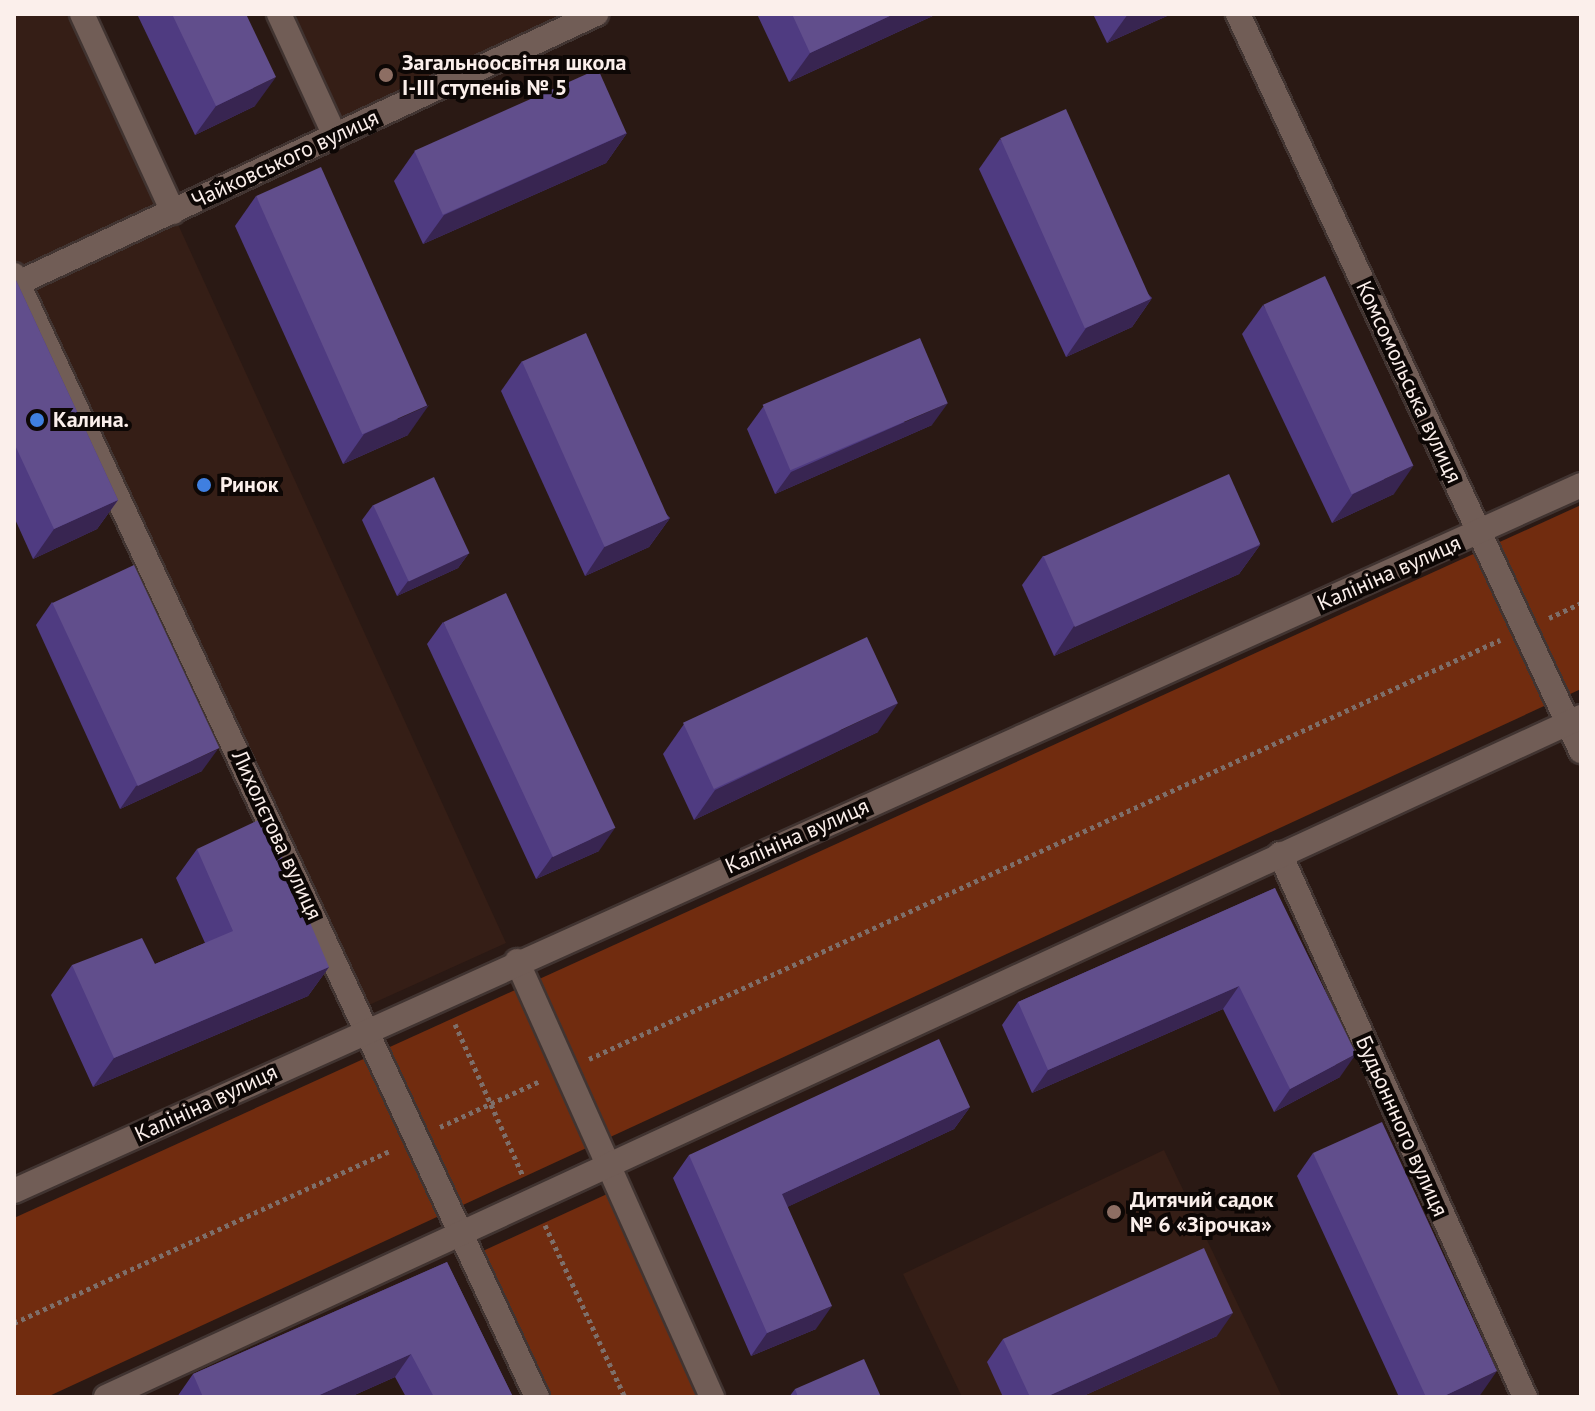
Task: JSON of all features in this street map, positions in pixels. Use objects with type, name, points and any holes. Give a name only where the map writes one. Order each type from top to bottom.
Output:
[{"type":"street","points":[[82,14],[173,212]]},
{"type":"street","points":[[279,14],[335,136]]},
{"type":"street","name":"Чайковського вулиця","points":[[16,279],[173,212],[596,14]]},
{"type":"street","name":"Комсомольська вулиця","points":[[1238,14],[1525,629],[1575,720],[1581,751]]},
{"type":"street","name":"Лихолєтова вулиця","points":[[16,279],[537,1397]]},
{"type":"street","name":"Калініна вулиця","points":[[14,1191],[517,961],[1480,533],[1581,485]]},
{"type":"street","points":[[106,1397],[1575,720]]},
{"type":"street","name":"Будьоннного вулиця","points":[[1280,854],[1525,1397]]},
{"type":"street","points":[[517,961],[712,1397]]},
{"type":"path","points":[[14,1323],[1581,603]]},
{"type":"shaded area","name":"Ринок","points":[[14,14],[82,14],[506,943],[358,1010],[14,275]]},
{"type":"shaded area","name":"Загальноосвітня школа І-ІІІ ступенів № 5","points":[[279,14],[596,14],[335,136]]},
{"type":"shaded area","points":[[1581,505],[1581,689],[47,1397],[14,1397],[14,1218]]},
{"type":"shaded area","name":"Дитячий садок № 6 «Зірочка»","points":[[1164,1150],[1282,1397],[962,1397],[903,1274]]},
{"type":"shaded area","points":[[618,1189],[712,1397],[537,1397],[472,1256]]},
{"type":"building","points":[[172,14],[246,14],[276,77],[216,106]]},
{"type":"building","points":[[792,14],[894,14],[810,53]]},
{"type":"building","points":[[598,69],[626,133],[443,215],[414,151]]},
{"type":"building","points":[[1066,109],[1151,299],[1085,328],[1000,138]]},
{"type":"building","points":[[321,167],[427,405],[362,434],[256,196]]},
{"type":"building","points":[[14,276],[118,500],[54,529],[14,443]]},
{"type":"building","points":[[1325,276],[1413,465],[1352,494],[1263,305]]},
{"type":"building","points":[[586,333],[669,518],[605,547],[522,361]]},
{"type":"building","points":[[920,338],[948,403],[790,470],[763,405]]},
{"type":"building","points":[[1229,474],[1260,544],[1075,627],[1044,557]]},
{"type":"building","points":[[434,477],[469,553],[409,581],[373,505]]},
{"type":"building","points":[[134,565],[219,748],[138,786],[52,603]]},
{"type":"building","points":[[506,593],[615,828],[553,857],[443,622]]},
{"type":"building","points":[[867,637],[898,703],[714,789],[683,723]]},
{"type":"building","points":[[265,817],[329,967],[114,1058],[72,965],[142,938],[155,964],[233,931],[197,849]]},
{"type":"building","points":[[1275,888],[1356,1054],[1290,1089],[1239,986],[1048,1070],[1018,1002]]},
{"type":"building","points":[[939,1039],[970,1107],[782,1194],[832,1306],[767,1333],[689,1155]]},
{"type":"building","points":[[1382,1122],[1497,1371],[1442,1397],[1426,1397],[1313,1153]]},
{"type":"building","points":[[1204,1248],[1233,1313],[1046,1397],[1030,1397],[1003,1339]]},
{"type":"building","points":[[447,1262],[513,1397],[434,1397],[411,1354],[315,1397],[203,1397],[193,1374]]},
{"type":"building","points":[[864,1359],[881,1397],[798,1397],[795,1389]]},
{"type":"place","name":"Загальноосвітня школа І-ІІІ ступенів № 5","points":[[386,75]]},
{"type":"place","name":"Калина.","points":[[37,420]]},
{"type":"place","name":"Ринок","points":[[204,485]]},
{"type":"place","name":"Дитячий садок № 6 «Зірочка»","points":[[1114,1212]]}]
